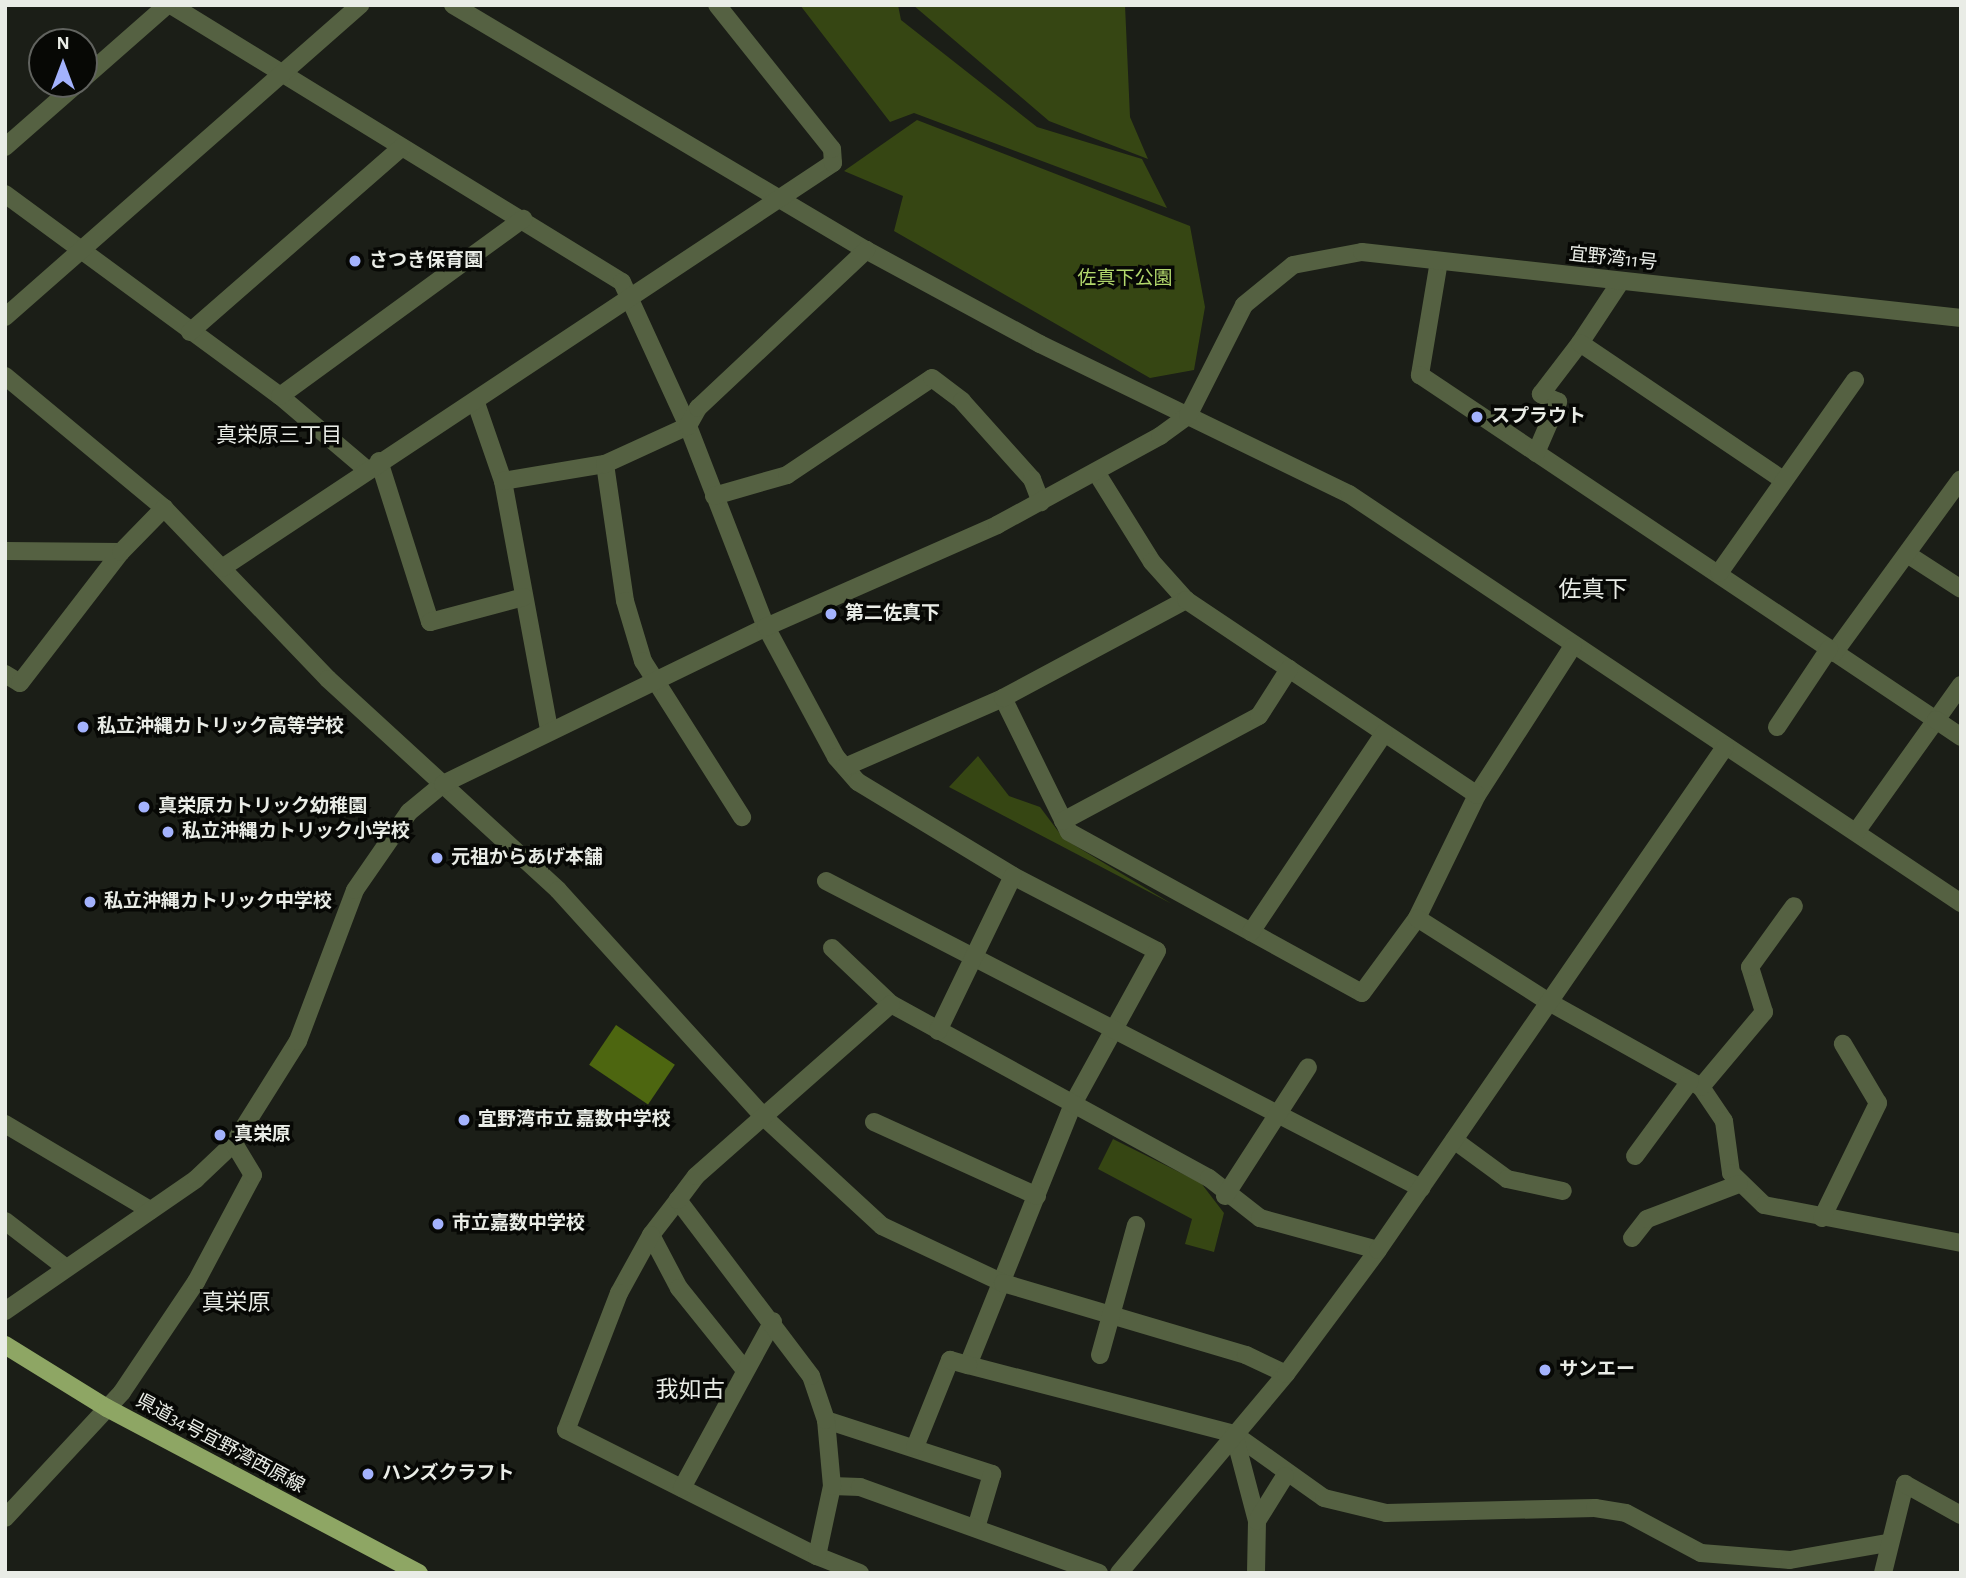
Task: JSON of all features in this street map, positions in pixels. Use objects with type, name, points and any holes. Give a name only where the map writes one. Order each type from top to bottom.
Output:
[{"type":"main road","name":"県道34号宜野湾西原線","points":[[5,1345],[107,1408],[419,1573]]},
{"type":"street","points":[[98,66],[169,5],[523,219],[622,282],[688,426],[766,626],[845,767],[858,782],[1013,876],[1157,951],[1073,1104],[1003,1283],[968,1364]]},
{"type":"street","points":[[5,317],[360,5]]},
{"type":"street","points":[[453,5],[778,201],[866,250],[1188,416],[1349,494],[1961,903]]},
{"type":"street","points":[[222,568],[372,465],[475,403],[629,295],[833,163],[832,149],[717,5]]},
{"type":"street","points":[[5,147],[61,98]]},
{"type":"street","points":[[190,332],[402,147]]},
{"type":"street","points":[[5,194],[372,465],[430,622],[524,597]]},
{"type":"street","points":[[280,396],[523,219]]},
{"type":"street","points":[[503,481],[605,464],[688,426],[698,408],[866,250]]},
{"type":"street","name":"宜野湾11号","points":[[1188,416],[1227,331],[1266,283],[1293,265],[1343,253],[1961,318]]},
{"type":"street","points":[[1439,261],[1420,375],[1961,737]]},
{"type":"street","points":[[1536,453],[1558,402],[1541,394],[1580,343],[1621,281]]},
{"type":"street","points":[[1580,343],[1783,481]]},
{"type":"street","points":[[5,376],[164,508],[328,679],[558,890],[766,1119],[882,1226],[1003,1283],[1246,1355],[1286,1374]]},
{"type":"street","points":[[714,496],[787,475],[932,379],[962,401],[1032,479],[1041,502]]},
{"type":"street","points":[[1719,573],[1855,380]]},
{"type":"street","points":[[475,403],[503,481],[549,730]]},
{"type":"street","points":[[5,1311],[150,1210],[234,1143],[298,1041],[355,890],[409,812],[443,784],[766,626],[1041,502],[1188,416]]},
{"type":"street","points":[[605,464],[625,601],[653,680],[742,817]]},
{"type":"street","points":[[1096,472],[1152,562],[1186,600],[1477,795]]},
{"type":"street","points":[[1777,727],[1961,479]]},
{"type":"street","points":[[5,674],[20,683],[121,552],[164,508]]},
{"type":"street","points":[[5,551],[121,552]]},
{"type":"street","points":[[1907,554],[1961,589]]},
{"type":"street","points":[[845,767],[1003,698],[1186,600]]},
{"type":"street","points":[[1003,698],[1069,832],[1362,993],[1417,918],[1477,795],[1573,646]]},
{"type":"street","points":[[1063,821],[1259,716],[1289,669]]},
{"type":"street","points":[[1856,832],[1961,685]]},
{"type":"street","points":[[1251,932],[1384,733]]},
{"type":"street","points":[[1119,1573],[1286,1374],[1378,1250],[1725,747]]},
{"type":"street","points":[[938,1031],[1013,876]]},
{"type":"street","points":[[826,881],[1116,1026],[1422,1188]]},
{"type":"street","points":[[1635,1156],[1695,1084],[1764,1012],[1750,967],[1794,906]]},
{"type":"street","points":[[1417,918],[1549,1002],[1695,1084],[1724,1121],[1739,1184],[1764,1205],[1961,1243]]},
{"type":"street","points":[[832,948],[891,1004],[1209,1178],[1225,1196],[1260,1218],[1378,1250]]},
{"type":"street","points":[[860,1573],[838,1569],[566,1430],[619,1293],[651,1235],[696,1176],[766,1119],[891,1004]]},
{"type":"street","points":[[1822,1217],[1878,1103],[1843,1044]]},
{"type":"street","points":[[1225,1196],[1282,1114],[1308,1066]]},
{"type":"street","points":[[874,1122],[1037,1196]]},
{"type":"street","points":[[5,1124],[150,1210]]},
{"type":"street","points":[[1454,1140],[1507,1179],[1563,1191]]},
{"type":"street","points":[[5,1518],[107,1408],[196,1282],[253,1175],[234,1143]]},
{"type":"street","points":[[1632,1238],[1647,1219],[1739,1184]]},
{"type":"street","points":[[678,1200],[773,1321],[811,1376],[825,1420],[832,1486],[817,1556]]},
{"type":"street","points":[[5,1221],[65,1267]]},
{"type":"street","points":[[1100,1355],[1136,1225]]},
{"type":"street","points":[[651,1235],[679,1288],[745,1370]]},
{"type":"street","points":[[682,1488],[773,1321]]},
{"type":"street","points":[[915,1447],[950,1360],[1234,1434],[1285,1476],[1324,1498],[1386,1513],[1605,1510],[1626,1513],[1700,1553],[1790,1560],[1886,1543]]},
{"type":"street","points":[[825,1420],[992,1474],[975,1528]]},
{"type":"street","points":[[1234,1434],[1257,1521],[1256,1573]]},
{"type":"street","points":[[1257,1521],[1285,1476]]},
{"type":"street","points":[[1882,1573],[1886,1543],[1905,1484],[1961,1516]]},
{"type":"street","points":[[832,1486],[860,1487],[1099,1573]]},
{"type":"green space","points":[[800,5],[898,5],[901,20],[1037,127],[1142,159],[1167,208],[914,113],[890,122]]},
{"type":"green space","points":[[913,5],[1125,5],[1130,117],[1148,159],[1049,121]]},
{"type":"green space","name":"佐真下公園","points":[[917,120],[1190,226],[1205,307],[1194,370],[1150,378],[894,231],[903,196],[844,171]]},
{"type":"green space","points":[[978,756],[1009,796],[1040,807],[1064,839],[1172,904],[949,787]]},
{"type":"green space","points":[[1113,1139],[1201,1183],[1224,1213],[1214,1252],[1185,1244],[1192,1219],[1098,1169]]},
{"type":"shaded area","points":[[616,1025],[675,1065],[648,1104],[589,1065]]},
{"type":"place","name":"さつき保育園","points":[[355,261]]},
{"type":"place","name":"スプラウト","points":[[1477,417]]},
{"type":"place","name":"第二佐真下","points":[[831,614]]},
{"type":"place","name":"私立沖縄カトリック高等学校","points":[[83,727]]},
{"type":"place","name":"真栄原カトリック幼稚園","points":[[144,807]]},
{"type":"place","name":"私立沖縄カトリック小学校","points":[[168,832]]},
{"type":"place","name":"元祖からあげ本舗","points":[[437,858]]},
{"type":"place","name":"私立沖縄カトリック中学校","points":[[90,902]]},
{"type":"place","name":"宜野湾市立 嘉数中学校","points":[[464,1120]]},
{"type":"place","name":"真栄原","points":[[220,1135]]},
{"type":"place","name":"市立嘉数中学校","points":[[438,1224]]},
{"type":"place","name":"サンエー","points":[[1545,1370]]},
{"type":"place","name":"ハンズクラフト","points":[[368,1474]]},
{"type":"district","name":"真栄原三丁目","points":[[279,436]]},
{"type":"district","name":"佐真下","points":[[1593,591]]},
{"type":"district","name":"真栄原","points":[[236,1304]]},
{"type":"district","name":"我如古","points":[[690,1391]]}]
